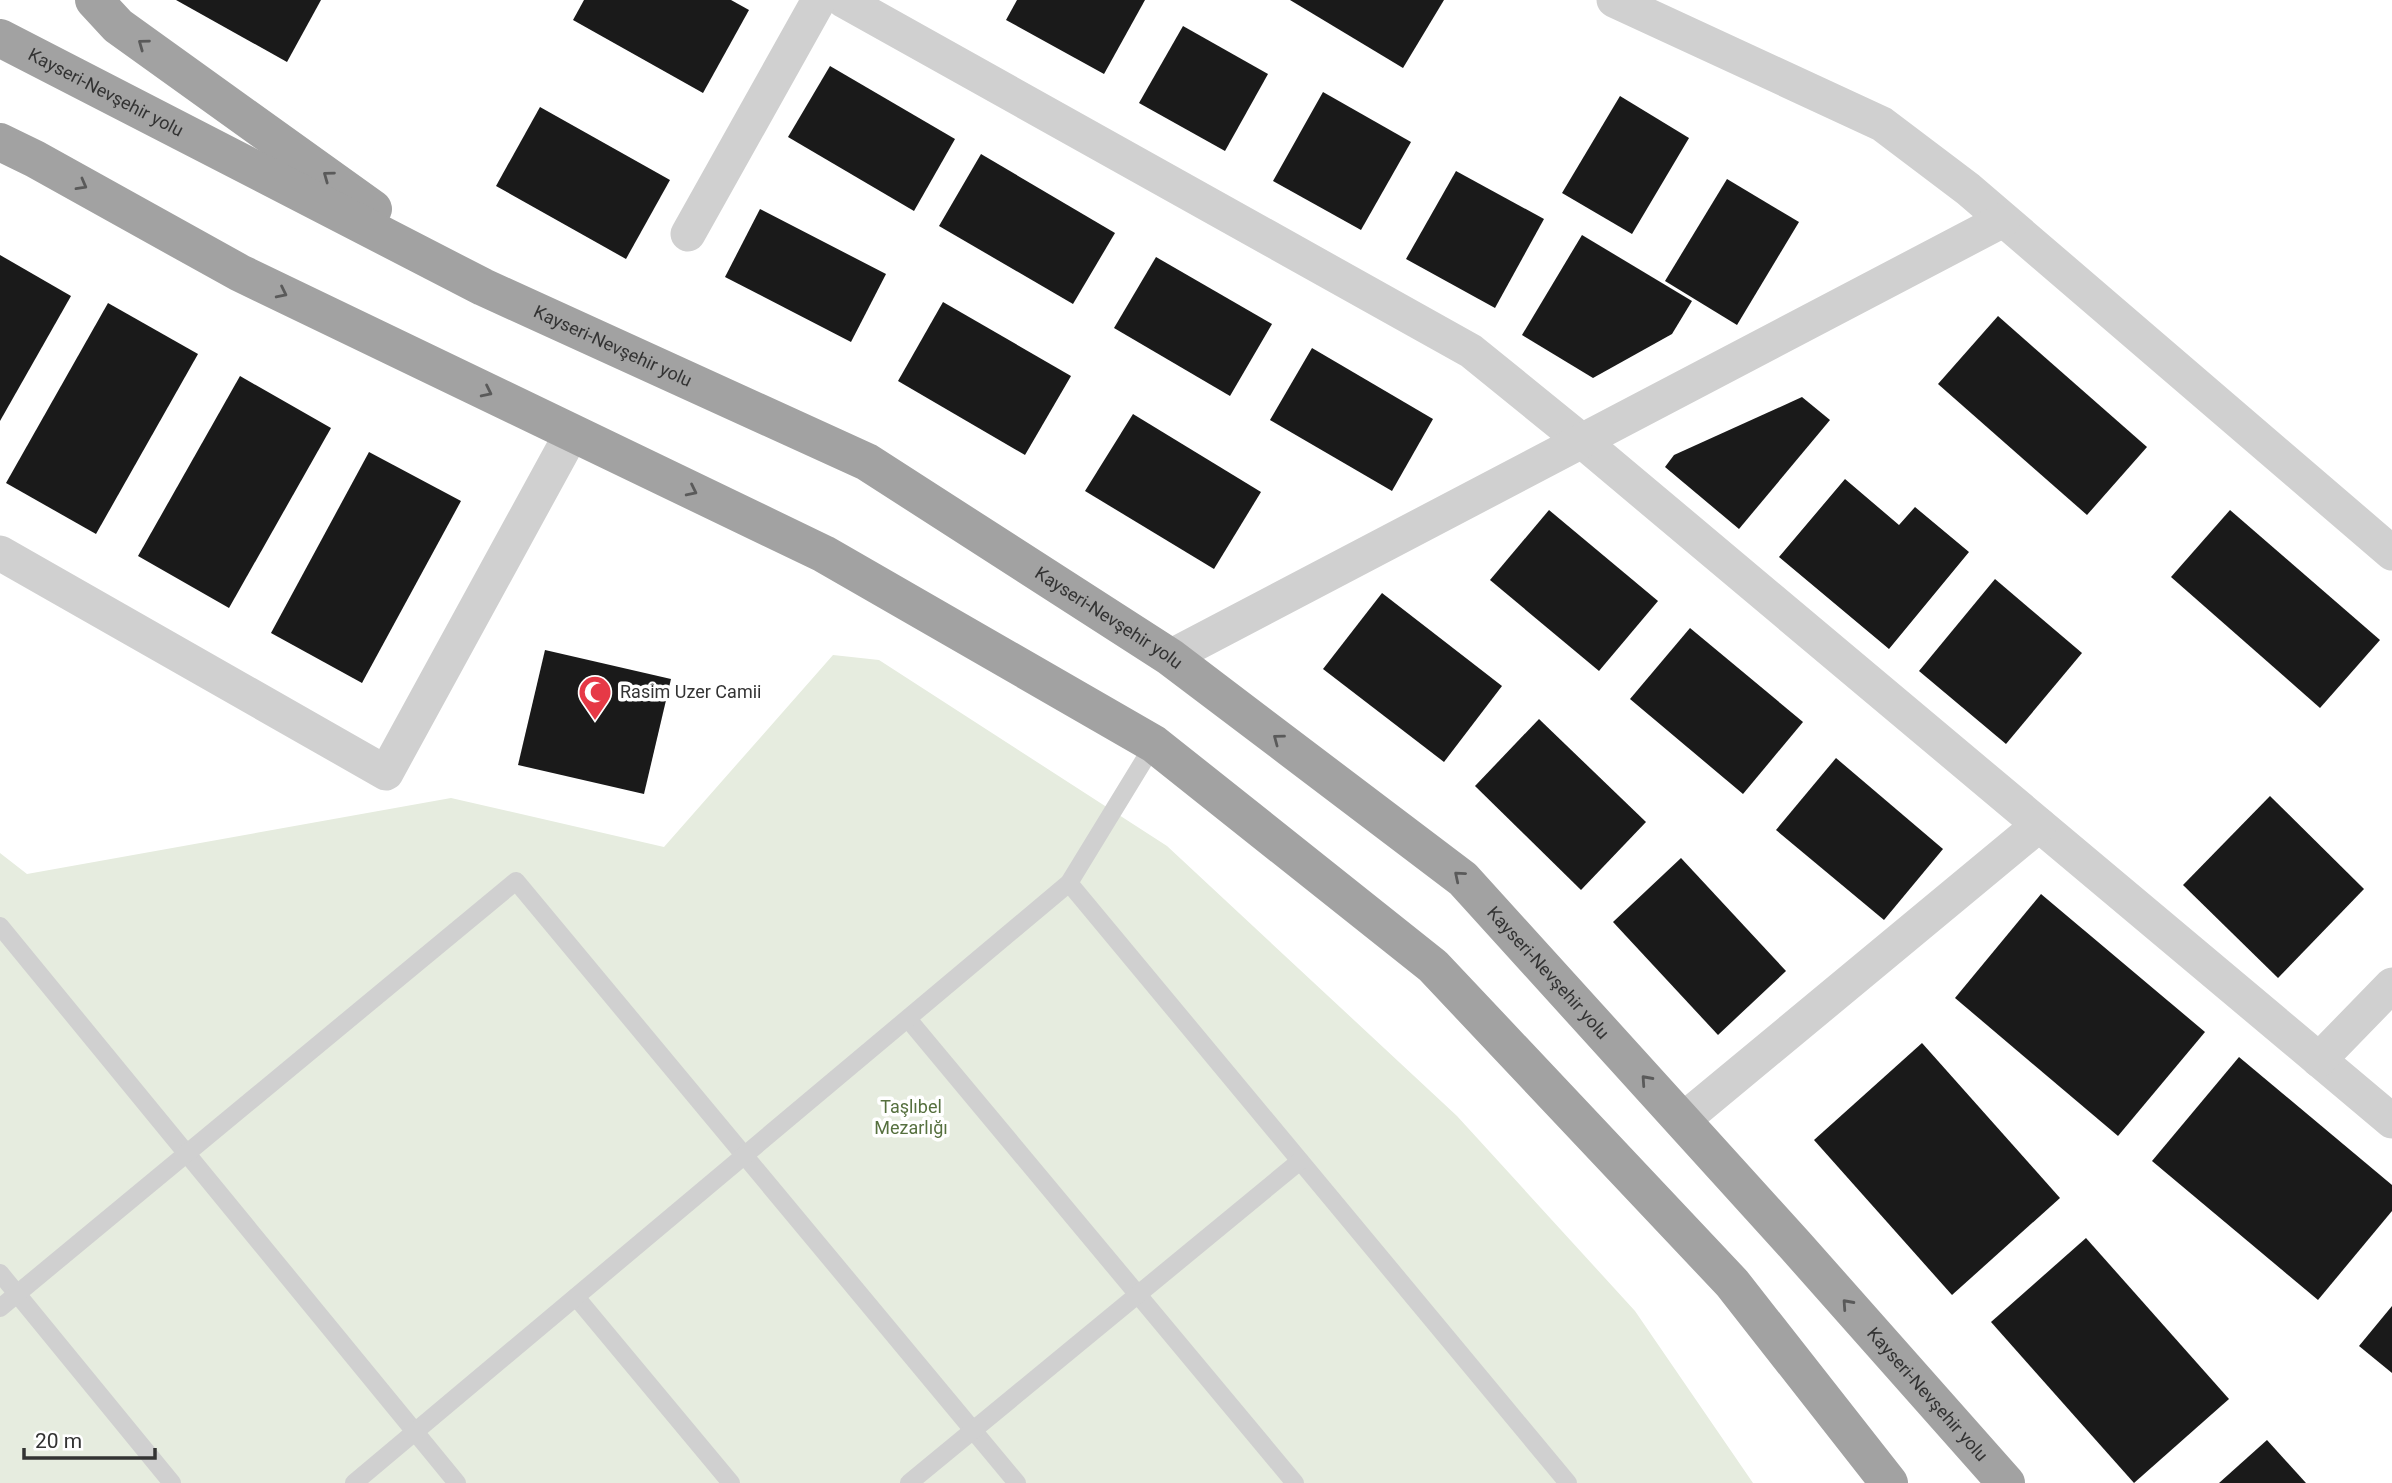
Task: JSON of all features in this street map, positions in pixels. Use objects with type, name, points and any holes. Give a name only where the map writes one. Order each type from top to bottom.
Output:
[{"type":"highway","points":[[94,0],[118,26],[483,287]]},
{"type":"highway","name":"Kayseri-Nevşehir yolu","points":[[0,38],[483,287],[867,462],[1170,657],[1463,879],[1683,1120],[2006,1483]]},
{"type":"highway","points":[[0,142],[18,157],[240,273],[824,554],[1154,744],[1433,966],[1732,1283],[1889,1483]]},
{"type":"street","points":[[688,234],[819,0]]},
{"type":"street","points":[[843,0],[1471,351],[1582,441],[2392,1121]]},
{"type":"street","points":[[1614,0],[1882,124],[1968,189],[2392,553]]},
{"type":"street","points":[[1170,657],[2003,220]]},
{"type":"street","points":[[0,553],[386,773],[572,433]]},
{"type":"street","points":[[1683,1120],[2039,825]]},
{"type":"street","points":[[2319,1060],[2392,985]]},
{"type":"lane","points":[[355,1483],[1069,883],[1154,744]]},
{"type":"lane","points":[[0,1308],[516,881],[1017,1483]]},
{"type":"lane","points":[[1069,883],[1568,1483]]},
{"type":"lane","points":[[0,926],[457,1483]]},
{"type":"lane","points":[[908,1019],[1295,1483]]},
{"type":"lane","points":[[909,1483],[1300,1161]]},
{"type":"lane","points":[[0,1273],[172,1483]]},
{"type":"lane","points":[[576,1297],[731,1483]]},
{"type":"green space","name":"Taşlıbel Mezarlığı","points":[[833,655],[879,660],[1167,846],[1457,1116],[1635,1311],[1753,1483],[0,1483],[0,853],[27,874],[451,798],[664,847]]},
{"type":"building","points":[[176,0],[321,0],[287,62]]},
{"type":"building","points":[[584,0],[731,0],[749,10],[703,93],[573,20]]},
{"type":"building","points":[[1017,0],[1145,0],[1104,74],[1006,20]]},
{"type":"building","points":[[1290,0],[1444,0],[1403,68]]},
{"type":"building","points":[[1183,26],[1268,74],[1225,151],[1139,103]]},
{"type":"building","points":[[830,66],[955,139],[914,211],[788,137]]},
{"type":"building","points":[[1323,92],[1411,142],[1361,230],[1273,181]]},
{"type":"building","points":[[1620,96],[1689,138],[1632,234],[1562,193]]},
{"type":"building","points":[[540,107],[670,180],[626,259],[496,186]]},
{"type":"building","points":[[981,154],[1115,233],[1073,304],[939,226]]},
{"type":"building","points":[[1456,171],[1544,219],[1495,308],[1406,259]]},
{"type":"building","points":[[1727,179],[1799,222],[1737,325],[1665,281]]},
{"type":"building","points":[[760,209],[886,274],[851,342],[725,277]]},
{"type":"building","points":[[1582,235],[1692,301],[1672,334],[1593,378],[1522,335]]},
{"type":"building","points":[[0,255],[71,296],[0,421]]},
{"type":"building","points":[[1156,257],[1272,324],[1230,396],[1114,328]]},
{"type":"building","points":[[943,302],[1071,376],[1025,455],[898,381]]},
{"type":"building","points":[[108,303],[198,354],[96,534],[6,483]]},
{"type":"building","points":[[1998,316],[2147,447],[2087,515],[1938,384]]},
{"type":"building","points":[[1312,348],[1433,419],[1392,491],[1270,420]]},
{"type":"building","points":[[240,376],[331,428],[229,608],[138,556]]},
{"type":"building","points":[[1802,397],[1830,420],[1739,529],[1665,467],[1674,455]]},
{"type":"building","points":[[1133,414],[1261,492],[1214,569],[1085,491]]},
{"type":"building","points":[[369,452],[461,501],[362,683],[271,633]]},
{"type":"building","points":[[1845,479],[1899,525],[1915,507],[1969,552],[1889,649],[1779,557]]},
{"type":"building","points":[[1549,510],[1658,601],[1599,671],[1490,580]]},
{"type":"building","points":[[2230,510],[2380,640],[2320,708],[2171,577]]},
{"type":"building","points":[[1995,579],[2082,653],[2006,744],[1919,671]]},
{"type":"building","points":[[1382,593],[1502,686],[1444,762],[1323,669]]},
{"type":"building","points":[[1690,628],[1803,722],[1743,794],[1630,699]]},
{"type":"building","name":"Rasim Uzer Camii","points":[[545,650],[671,679],[644,794],[518,765]]},
{"type":"building","points":[[1539,719],[1646,822],[1581,890],[1475,786]]},
{"type":"building","points":[[1836,758],[1943,849],[1884,920],[1776,830]]},
{"type":"building","points":[[2270,796],[2364,889],[2278,978],[2183,885]]},
{"type":"building","points":[[1681,858],[1786,971],[1718,1035],[1613,922]]},
{"type":"building","points":[[2041,894],[2205,1032],[2118,1136],[1955,998]]},
{"type":"building","points":[[1922,1043],[2060,1198],[1952,1295],[1814,1140]]},
{"type":"building","points":[[2239,1057],[2392,1185],[2392,1211],[2318,1300],[2152,1161]]},
{"type":"building","points":[[2086,1238],[2229,1399],[2134,1483],[1991,1322]]},
{"type":"building","points":[[2392,1306],[2392,1373],[2359,1346]]},
{"type":"building","points":[[2267,1440],[2306,1483],[2219,1483]]},
{"type":"place","name":"Rasim Uzer Camii","points":[[595,722]]}]
